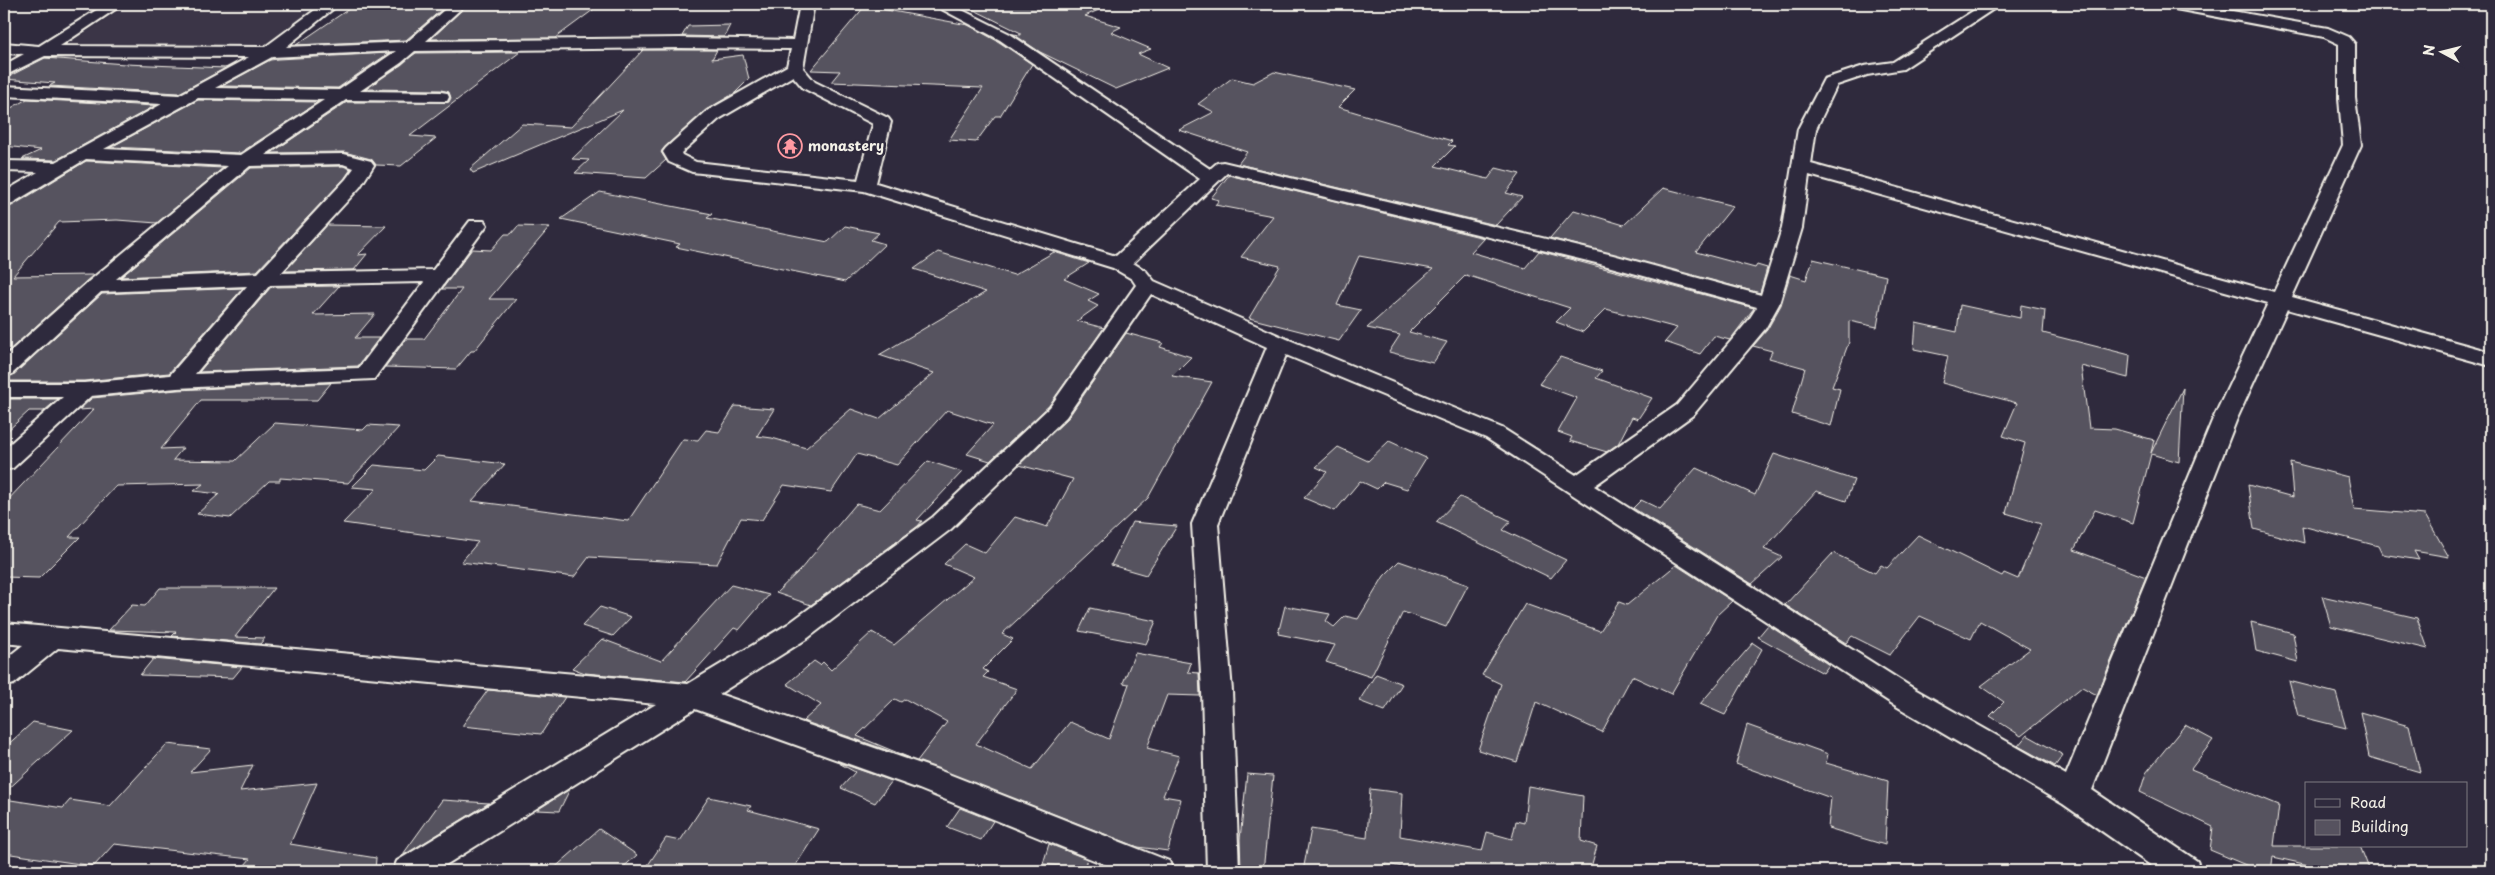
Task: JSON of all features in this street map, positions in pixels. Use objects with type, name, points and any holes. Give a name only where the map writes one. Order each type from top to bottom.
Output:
[{"type":"street","points":[[4,71],[42,51],[116,4]]},
{"type":"street","points":[[4,200],[59,167],[86,154],[268,52],[332,4]]},
{"type":"street","points":[[4,369],[94,286],[245,161],[395,60],[459,4]]},
{"type":"street","points":[[806,4],[795,68],[713,115],[672,152],[675,158],[692,167],[866,186],[1120,264],[1139,275],[1147,285],[1279,344],[1494,433],[1578,485],[1901,695],[2074,795],[2185,871]]},
{"type":"street","points":[[939,4],[1005,37],[1212,179]]},
{"type":"street","points":[[1578,485],[1685,410],[1756,324],[1769,304],[1792,228],[1807,129],[1830,82],[1864,71],[1896,66],[1994,4]]},
{"type":"street","points":[[2074,795],[2224,421],[2352,145],[2347,98],[2348,44],[2344,40],[2328,33],[2170,4]]},
{"type":"street","points":[[4,48],[42,51],[268,52],[411,46],[680,43],[800,45]]},
{"type":"street","points":[[795,68],[809,85],[882,122],[866,186]]},
{"type":"street","points":[[4,91],[190,96],[441,97]]},
{"type":"street","points":[[86,154],[245,161],[344,159],[366,165],[353,183],[264,279],[177,381]]},
{"type":"street","points":[[4,166],[59,167]]},
{"type":"street","points":[[1120,264],[1223,167],[1606,259],[1769,304]]},
{"type":"street","points":[[1802,167],[2491,359]]},
{"type":"street","points":[[4,390],[84,390],[177,381],[366,374],[477,225]]},
{"type":"street","points":[[94,286],[264,279],[438,276]]},
{"type":"street","points":[[409,871],[798,630],[942,522],[1058,412],[1147,285]]},
{"type":"street","points":[[1223,871],[1217,691],[1205,524],[1279,344]]},
{"type":"street","points":[[4,462],[84,390]]},
{"type":"street","points":[[4,633],[50,639],[692,696],[930,780],[1157,871]]},
{"type":"street","points":[[4,676],[50,639]]},
{"type":"shaded area","points":[[129,4],[320,4],[258,53],[62,48]]},
{"type":"building","points":[[356,4],[448,4],[406,40],[296,45]]},
{"type":"building","points":[[468,4],[582,4],[575,8],[593,10],[555,38],[431,39]]},
{"type":"building","points":[[962,4],[1112,4],[1085,16],[1121,27],[1111,32],[1151,49],[1138,54],[1168,68],[1116,89],[1040,52],[1013,34],[1021,35],[1021,33]]},
{"type":"building","points":[[865,6],[968,25],[999,42],[1032,64],[1000,116],[995,116],[976,142],[949,140],[983,88],[831,82],[840,71],[811,70]]},
{"type":"building","points":[[730,25],[724,37],[682,36],[688,26]]},
{"type":"building","points":[[643,50],[717,50],[712,59],[743,55],[749,79],[735,93],[706,110],[665,147],[661,152],[666,160],[646,178],[575,173],[589,160],[572,159],[623,110],[473,173],[470,169],[522,124],[571,127]]},
{"type":"building","points":[[520,52],[410,136],[436,138],[401,166],[376,165],[371,159],[344,152],[271,153],[347,102],[449,102],[451,98],[449,92],[441,90],[366,89],[416,53]]},
{"type":"building","points":[[389,53],[338,88],[222,86],[270,60]]},
{"type":"building","points":[[45,58],[125,64],[226,68],[179,93],[49,86],[55,83],[4,79]]},
{"type":"building","points":[[1274,72],[1355,90],[1338,107],[1452,141],[1448,145],[1455,146],[1435,166],[1488,179],[1496,168],[1520,174],[1506,193],[1522,197],[1496,225],[1238,164],[1247,152],[1179,130],[1214,112],[1198,104],[1232,78],[1253,83]]},
{"type":"building","points":[[27,99],[155,106],[56,160],[22,159],[41,150],[4,146],[4,112]]},
{"type":"building","points":[[198,100],[318,102],[240,153],[111,147]]},
{"type":"building","points":[[86,161],[223,168],[157,223],[117,220],[59,222],[13,276],[93,275],[4,355],[4,208],[12,206]]},
{"type":"building","points":[[343,166],[351,169],[345,178],[257,271],[121,277],[251,168]]},
{"type":"building","points":[[1229,175],[1484,238],[1471,252],[1525,268],[1539,251],[1754,308],[1730,340],[1714,336],[1700,354],[1665,342],[1677,328],[1606,309],[1583,332],[1556,322],[1570,308],[1466,275],[1409,332],[1447,342],[1433,363],[1389,352],[1400,335],[1367,328],[1433,269],[1359,256],[1337,305],[1361,310],[1339,341],[1249,318],[1280,266],[1241,257],[1273,216],[1215,205],[1219,200],[1211,198]]},
{"type":"building","points":[[1663,188],[1733,206],[1696,252],[1755,268],[1757,265],[1767,268],[1760,293],[1550,238],[1574,210],[1624,225]]},
{"type":"building","points":[[600,192],[712,214],[707,218],[828,242],[845,226],[879,233],[871,240],[885,244],[845,282],[676,247],[680,244],[561,219]]},
{"type":"building","points":[[327,225],[386,226],[358,255],[367,254],[354,270],[285,271]]},
{"type":"building","points":[[518,226],[550,227],[489,299],[516,299],[474,351],[471,351],[456,369],[385,367],[406,339],[424,339],[462,289],[442,289],[472,249],[491,250],[505,234],[511,234]]},
{"type":"building","points":[[938,252],[1014,275],[1054,252],[1089,263],[1064,279],[1099,294],[1088,301],[1098,306],[1077,321],[1104,328],[1049,406],[990,461],[967,454],[993,425],[947,410],[897,465],[857,454],[831,492],[784,485],[762,520],[741,518],[717,564],[589,557],[574,577],[461,562],[478,542],[343,523],[376,489],[352,487],[374,465],[424,470],[438,456],[505,464],[472,501],[628,521],[683,439],[698,440],[706,430],[719,432],[735,406],[774,409],[757,436],[772,438],[806,448],[851,409],[879,419],[934,373],[879,355],[986,292],[914,269]]},
{"type":"building","points":[[1813,259],[1886,276],[1877,327],[1849,321],[1849,342],[1832,387],[1840,389],[1831,426],[1792,414],[1805,368],[1769,358],[1772,351],[1753,346],[1767,330],[1781,305],[1790,275],[1806,280]]},
{"type":"building","points":[[339,286],[313,315],[375,314],[355,338],[379,338],[358,366],[199,372],[271,287]]},
{"type":"building","points":[[243,288],[169,373],[84,381],[4,381],[4,378],[13,375],[102,294]]},
{"type":"building","points":[[1960,305],[2020,318],[2021,305],[2045,310],[2043,333],[2130,355],[2128,378],[2081,366],[2089,428],[2115,429],[2154,440],[2151,453],[2183,388],[2179,462],[2151,454],[2133,523],[2095,510],[2074,550],[2146,577],[2097,695],[2082,687],[2021,736],[1990,716],[2004,702],[1981,686],[2030,649],[1980,621],[1971,639],[1920,616],[1890,655],[1852,636],[1846,643],[1785,605],[1833,553],[1875,573],[1881,565],[1887,568],[1918,535],[2002,576],[2004,573],[2018,579],[2041,524],[2006,513],[2025,443],[2003,436],[2017,403],[1942,383],[1948,356],[1914,349],[1916,323],[1957,332]]},
{"type":"building","points":[[1126,333],[1163,343],[1160,347],[1191,357],[1172,376],[1212,382],[1148,498],[1002,634],[1013,639],[983,669],[988,672],[983,677],[1017,689],[976,744],[1032,769],[1070,722],[1109,739],[1129,684],[1123,683],[1135,653],[1191,663],[1188,672],[1199,673],[1200,696],[1167,695],[1147,748],[1179,756],[1163,796],[1181,799],[1168,851],[1138,847],[917,761],[947,722],[905,699],[901,702],[895,699],[857,736],[910,758],[803,721],[821,705],[787,684],[814,661],[820,665],[823,662],[831,670],[872,632],[894,645],[974,577],[944,564],[965,544],[985,553],[1015,517],[1047,527],[1073,479],[1019,465],[1068,418]]},
{"type":"building","points":[[1560,357],[1602,371],[1596,378],[1652,398],[1638,419],[1632,417],[1618,444],[1607,452],[1570,441],[1572,437],[1558,432],[1577,398],[1539,384]]},
{"type":"building","points":[[331,383],[317,400],[201,400],[161,449],[183,448],[173,460],[235,461],[275,423],[363,430],[368,425],[399,427],[348,483],[280,478],[280,481],[269,481],[230,518],[197,514],[219,494],[194,491],[203,484],[116,486],[69,537],[80,537],[39,578],[4,577],[4,504],[94,409],[79,410],[92,398],[177,390]]},
{"type":"building","points":[[4,399],[58,399],[44,411],[29,411],[4,434]]},
{"type":"building","points":[[1389,441],[1426,458],[1407,489],[1384,482],[1377,489],[1360,481],[1335,511],[1304,498],[1327,472],[1316,467],[1338,447],[1368,461]]},
{"type":"building","points":[[1774,454],[1854,480],[1846,501],[1816,491],[1764,549],[1782,557],[1752,584],[1633,508],[1641,500],[1660,509],[1696,468],[1755,495]]},
{"type":"building","points":[[928,461],[962,472],[917,520],[922,521],[918,526],[811,605],[776,593],[800,570],[856,504],[880,510]]},
{"type":"building","points":[[2290,462],[2348,477],[2354,509],[2425,515],[2449,557],[2414,551],[2419,560],[2382,554],[2378,546],[2302,526],[2304,543],[2254,529],[2248,485],[2293,497]]},
{"type":"building","points":[[1460,497],[1511,521],[1503,530],[1566,560],[1551,578],[1436,522]]},
{"type":"building","points":[[1132,522],[1177,526],[1146,575],[1111,565]]},
{"type":"building","points":[[1399,561],[1468,585],[1446,627],[1403,612],[1371,677],[1326,662],[1335,645],[1278,634],[1285,606],[1330,614],[1326,621],[1334,627],[1345,616],[1358,619],[1384,576]]},
{"type":"building","points":[[1676,565],[1732,601],[1717,615],[1671,694],[1632,676],[1602,732],[1536,702],[1517,762],[1478,750],[1501,684],[1482,675],[1525,604],[1600,631],[1619,602],[1627,605]]},
{"type":"building","points":[[731,585],[769,595],[739,630],[734,628],[685,682],[585,673],[572,668],[602,639],[661,661]]},
{"type":"building","points":[[160,588],[274,588],[235,637],[265,638],[260,644],[172,636],[176,632],[109,630],[132,605],[145,606]]},
{"type":"building","points":[[2322,596],[2417,618],[2428,649],[2331,626]]},
{"type":"building","points":[[600,607],[631,617],[613,636],[582,626]]},
{"type":"building","points":[[1090,608],[1156,621],[1146,644],[1079,631]]},
{"type":"building","points":[[2251,622],[2293,633],[2298,662],[2256,651]]},
{"type":"building","points":[[1768,625],[1829,665],[1823,673],[1758,637]]},
{"type":"building","points":[[1753,643],[1762,649],[1725,715],[1700,704]]},
{"type":"building","points":[[153,659],[242,667],[233,678],[140,675]]},
{"type":"building","points":[[1376,674],[1402,684],[1385,711],[1359,701]]},
{"type":"building","points":[[2289,681],[2336,693],[2346,728],[2298,716]]},
{"type":"building","points":[[488,690],[565,697],[541,734],[462,726]]},
{"type":"building","points":[[2360,712],[2409,726],[2420,772],[2369,757]]},
{"type":"building","points":[[33,722],[73,730],[4,793],[4,748]]},
{"type":"building","points":[[1747,725],[1828,754],[1826,763],[1888,781],[1885,845],[1828,828],[1831,798],[1736,764]]},
{"type":"building","points":[[2185,725],[2213,740],[2191,769],[2279,805],[2274,846],[2361,848],[2370,871],[2335,871],[2273,857],[2271,871],[2260,871],[2210,850],[2213,827],[2140,792],[2146,773]]},
{"type":"building","points":[[2027,735],[2063,755],[2055,766],[2018,746]]},
{"type":"building","points":[[167,744],[211,749],[190,772],[253,765],[240,791],[317,783],[290,844],[376,858],[375,871],[240,871],[250,859],[114,844],[94,866],[4,853],[4,799],[63,808],[70,800],[110,806]]},
{"type":"building","points":[[837,762],[892,781],[875,803],[841,788],[855,772]]},
{"type":"building","points":[[1247,774],[1273,776],[1263,871],[1241,870],[1240,839]]},
{"type":"building","points":[[1528,786],[1583,796],[1581,841],[1597,846],[1590,871],[1425,871],[1386,864],[1385,871],[1303,871],[1311,829],[1367,838],[1370,789],[1402,793],[1400,836],[1482,851],[1487,832],[1512,839],[1516,821],[1524,823]]},
{"type":"building","points":[[570,789],[559,811],[537,810]]},
{"type":"building","points":[[709,797],[751,806],[748,810],[819,829],[792,871],[644,871],[666,838],[680,841]]},
{"type":"building","points":[[442,800],[489,803],[401,857]]},
{"type":"building","points":[[960,808],[993,821],[981,840],[947,827]]},
{"type":"building","points":[[599,829],[637,855],[619,871],[551,871]]},
{"type":"building","points":[[1049,844],[1087,859],[1084,869],[1043,864]]},
{"type":"place","name":"monastery","points":[[790,146]]}]
